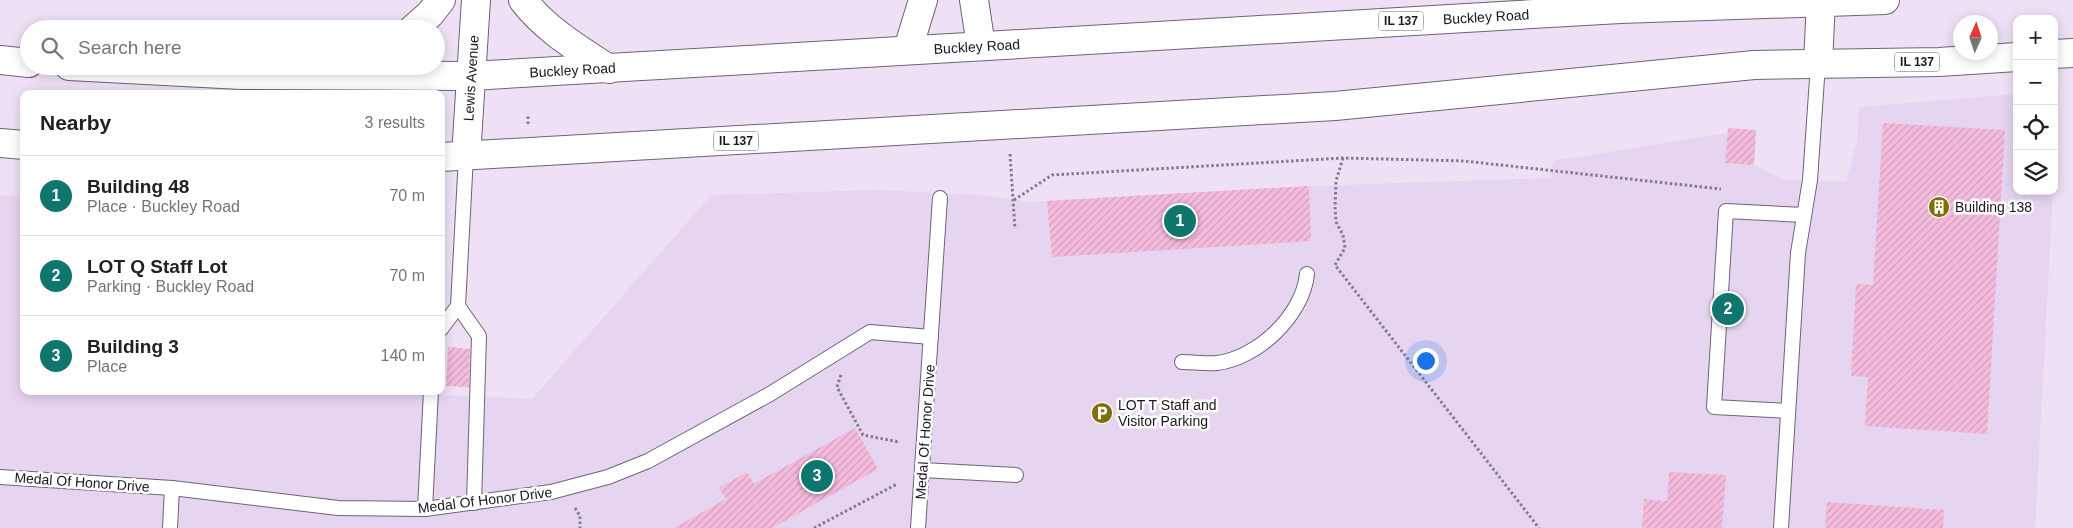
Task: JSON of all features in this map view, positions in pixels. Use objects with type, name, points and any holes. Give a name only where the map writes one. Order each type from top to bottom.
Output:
[{"type":"main road","points":[[423,20],[441,0]]},
{"type":"main road","name":"Lewis Avenue","points":[[454,157],[471,76],[476,0]]},
{"type":"main road","points":[[523,0],[535,15],[555,34],[608,69]]},
{"type":"main road","points":[[908,49],[923,0]]},
{"type":"main road","points":[[974,0],[981,46]]},
{"type":"main road","name":"Buckley Road","points":[[445,75],[471,76],[608,69],[908,49],[1620,9],[1885,0]]},
{"type":"main road","points":[[1818,64],[1821,1]]},
{"type":"main road","points":[[2058,54],[2073,53]]},
{"type":"main road","name":"IL 137","points":[[454,157],[1335,106],[1754,65],[1939,62],[2013,57]]},
{"type":"main road","points":[[0,60],[20,62]]},
{"type":"main road","points":[[0,143],[20,145]]},
{"type":"lane","points":[[1781,528],[1798,253],[1810,180],[1818,64]]},
{"type":"lane","points":[[454,157],[458,306],[479,336],[474,503]]},
{"type":"lane","name":"Medal Of Honor Drive","points":[[918,528],[940,198]]},
{"type":"lane","points":[[1788,411],[1714,407],[1726,211],[1804,215]]},
{"type":"lane","points":[[1182,362],[1217,363],[1249,353],[1277,333],[1305,290],[1307,274]]},
{"type":"lane","points":[[445,324],[458,306]]},
{"type":"lane","name":"Medal Of Honor Drive","points":[[0,477],[172,488],[338,508],[425,509],[551,492],[608,477],[648,461],[754,403],[870,332],[931,337]]},
{"type":"lane","points":[[425,509],[431,395]]},
{"type":"lane","points":[[922,470],[1016,475]]},
{"type":"lane","points":[[170,528],[172,488]]},
{"type":"path","points":[[1010,154],[1015,229]]},
{"type":"path","points":[[1014,200],[1052,175],[1343,158],[1464,161],[1725,190]]},
{"type":"path","points":[[1343,158],[1336,181],[1335,207],[1336,222],[1344,235],[1345,248],[1335,265],[1539,528]]},
{"type":"path","points":[[842,372],[837,387],[863,435],[899,442]]},
{"type":"path","points":[[814,528],[897,484]]},
{"type":"path","points":[[569,506],[576,509],[580,516],[580,528]]},
{"type":"shaded area","points":[[2013,94],[2013,195],[2053,195],[2035,528],[0,528],[0,195],[20,197],[20,395],[444,395],[532,399],[711,195],[877,190],[981,195],[1027,202],[1309,186],[1551,178],[1553,161],[1727,133],[1728,128],[1756,130],[1754,165],[1784,180],[1846,181],[1857,141],[1859,107]]},
{"type":"building","name":"Building 138","points":[[1883,123],[2005,130],[1987,434],[1865,426],[1868,377],[1851,376],[1856,284],[1873,285]]},
{"type":"building","points":[[1728,128],[1756,130],[1754,165],[1725,163]]},
{"type":"building","points":[[1309,186],[1311,241],[1052,257],[1047,201]]},
{"type":"building","points":[[448,347],[470,349],[469,387],[446,386]]},
{"type":"building","points":[[855,428],[878,469],[772,528],[674,528],[726,499],[719,488],[747,472],[754,484]]},
{"type":"building","points":[[1669,472],[1726,475],[1722,528],[1642,528],[1644,499],[1667,501]]},
{"type":"building","points":[[1827,502],[1944,510],[1943,528],[1825,528]]},
{"type":"place","name":"Building 138","points":[[1939,207]]},
{"type":"place","name":"Building 48","points":[[1180,221]]},
{"type":"place","name":"LOT Q Staff Lot","points":[[1728,309]]},
{"type":"place","name":"LOT T Staff and Visitor Parking","points":[[1102,413]]},
{"type":"place","name":"Building 3","points":[[817,476]]}]
